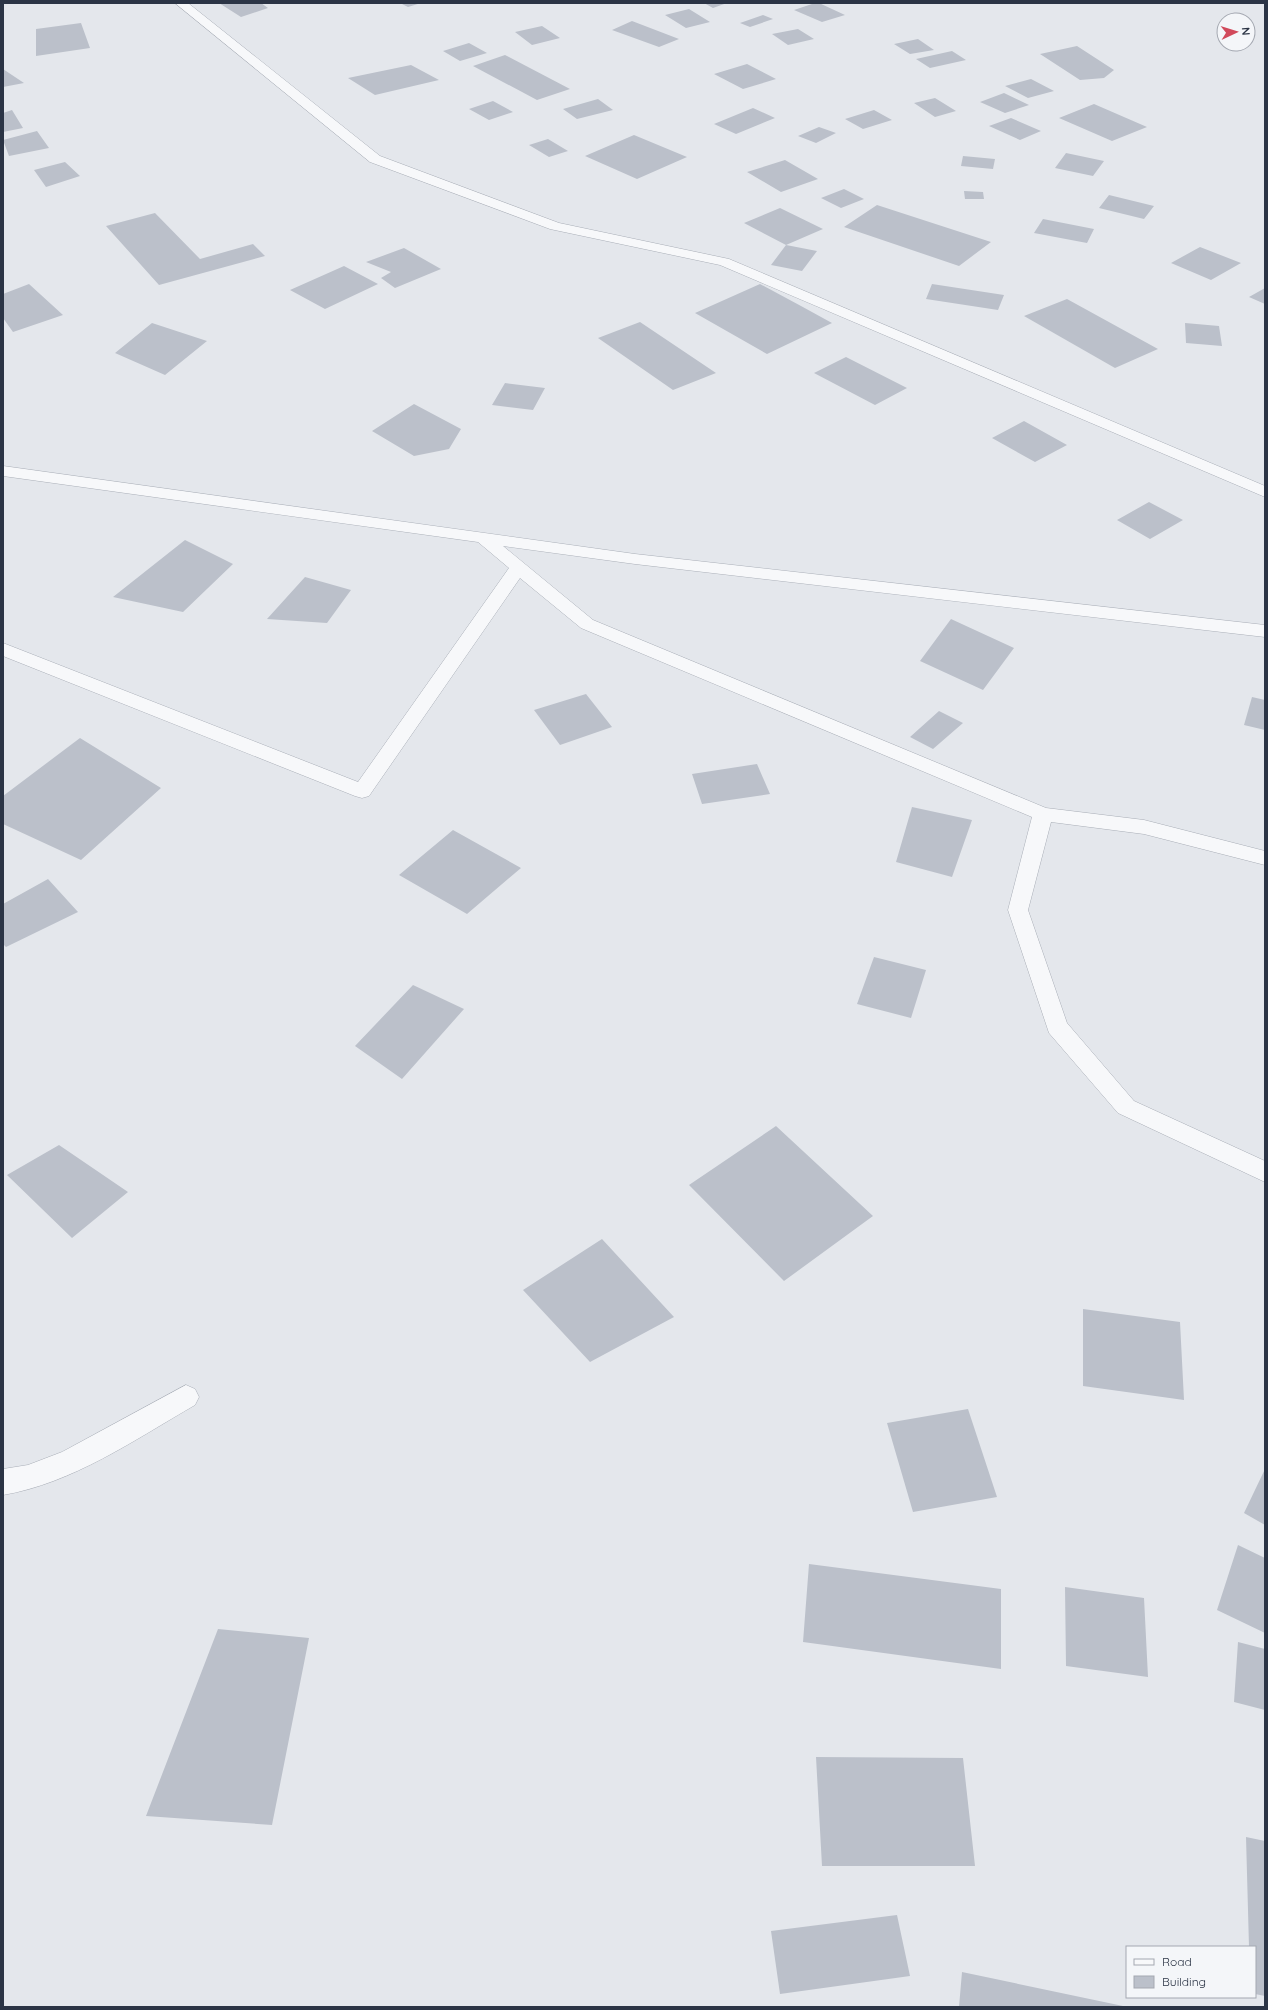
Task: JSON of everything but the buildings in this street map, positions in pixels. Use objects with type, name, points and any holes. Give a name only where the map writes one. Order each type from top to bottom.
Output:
[{"type":"street","points":[[182,3],[375,159],[555,226],[724,262],[1265,492]]},
{"type":"street","points":[[3,472],[635,559],[1265,631]]},
{"type":"street","points":[[483,538],[587,624],[1042,814],[1144,828],[1265,858]]},
{"type":"street","points":[[3,649],[362,791],[519,567]]},
{"type":"street","points":[[1042,814],[1018,910],[1057,1027],[1126,1107],[1265,1172]]},
{"type":"street","points":[[3,1482],[28,1478],[72,1461],[186,1397]]}]
